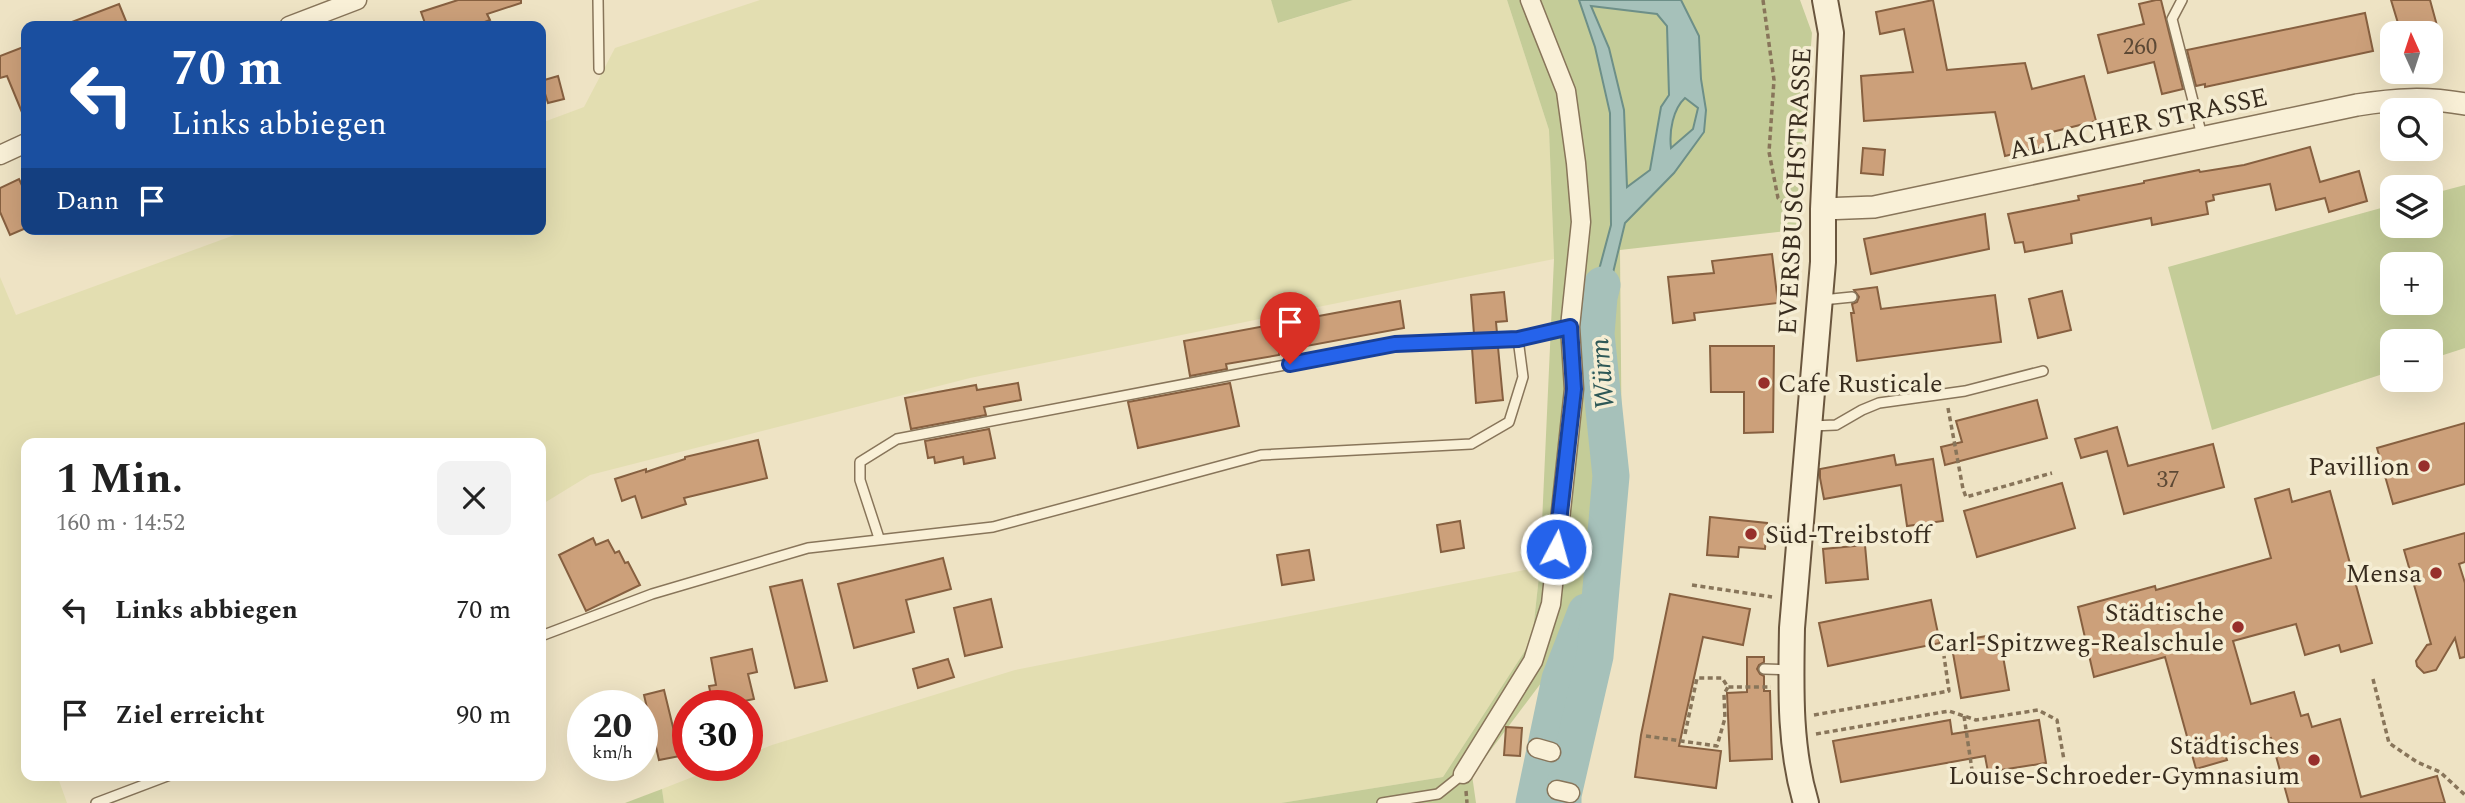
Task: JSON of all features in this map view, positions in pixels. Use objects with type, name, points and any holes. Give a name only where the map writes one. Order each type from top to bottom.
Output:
[{"type":"main road","name":"EVERSBUSCHSTRASSE","points":[[1806,803],[1793,728],[1791,679],[1823,262],[1831,33],[1825,0]]},
{"type":"street","points":[[302,21],[357,0]]},
{"type":"street","points":[[1463,774],[1533,661],[1551,604],[1574,389],[1570,327],[1581,222],[1576,163],[1566,91],[1530,0]]},
{"type":"street","name":"ALLACHER STRASSE","points":[[1823,209],[1874,207],[2396,99],[2433,99],[2465,104]]},
{"type":"street","points":[[0,155],[21,145]]},
{"type":"lane","points":[[598,0],[599,69]]},
{"type":"lane","points":[[2182,0],[2172,19],[2202,138]]},
{"type":"lane","points":[[1820,301],[1852,297]]},
{"type":"lane","points":[[879,538],[860,480],[860,462],[897,439],[1395,344],[1518,339],[1570,327]]},
{"type":"lane","points":[[546,634],[652,594],[808,548],[993,527],[1261,455],[1471,444],[1509,422],[1523,377],[1518,339]]},
{"type":"lane","points":[[1809,426],[1836,425],[1879,403],[1945,394],[2043,370]]},
{"type":"lane","points":[[1764,669],[1791,679]]},
{"type":"lane","points":[[1381,803],[1438,794],[1463,774]]},
{"type":"lane","points":[[96,803],[154,781]]},
{"type":"path","points":[[1763,0],[1774,80],[1769,152],[1778,198],[1787,206],[1823,209]]},
{"type":"path","points":[[1945,394],[1966,497],[2052,473]]},
{"type":"path","points":[[1692,585],[1795,600]]},
{"type":"path","points":[[1793,728],[1949,691],[1944,656]]},
{"type":"path","points":[[1685,734],[1697,678],[1722,678],[1728,687]]},
{"type":"path","points":[[1728,687],[1791,679]]},
{"type":"path","points":[[2373,679],[2389,743],[2417,762],[2440,772],[2465,795]]},
{"type":"path","points":[[1646,736],[1717,746],[1725,718],[1724,694],[1728,687]]},
{"type":"path","points":[[1793,728],[1949,711],[1976,720],[2038,710],[2057,720],[2063,760]]},
{"type":"path","points":[[1964,716],[1972,770]]},
{"type":"shaded area","points":[[760,0],[1271,0],[1279,23],[1353,0],[1507,0],[1549,130],[1554,259],[970,378],[590,475],[546,502],[546,438],[21,438],[21,781],[59,781],[67,803],[0,803],[0,277],[16,315],[235,235],[546,235],[546,121],[584,107],[615,48]]},
{"type":"shaded area","points":[[1540,567],[1532,640],[1443,777],[1281,803],[664,803],[662,789],[682,781],[763,781],[763,749],[772,745],[1015,670]]},
{"type":"green space","points":[[1271,0],[1353,0],[1278,23]]},
{"type":"green space","points":[[1507,0],[1800,0],[1812,33],[1796,230],[1620,250],[1622,473],[1599,653],[1562,655],[1472,775],[1476,803],[1281,803],[1443,777],[1532,640],[1540,567],[1554,259],[1549,130]]},
{"type":"green space","points":[[2465,185],[2465,348],[2443,355],[2443,329],[2380,329],[2380,375],[2212,430],[2168,267],[2380,208],[2380,238],[2443,238],[2443,191]]},
{"type":"green space","points":[[662,789],[664,803],[625,803]]},
{"type":"water","points":[[1579,0],[1681,0],[1699,36],[1706,110],[1704,132],[1674,173],[1625,223],[1598,335],[1594,335],[1592,296],[1611,225],[1610,113],[1595,47]],"holes":[[[1591,6],[1657,14],[1667,26],[1669,95],[1661,107],[1650,170],[1627,187],[1624,110],[1609,48]],[[1685,98],[1698,108],[1693,129],[1671,148],[1673,121],[1677,108]]]},
{"type":"building","points":[[458,0],[521,0],[521,3],[487,14],[490,20],[487,21],[424,21],[421,12]]},
{"type":"building","points":[[1933,0],[1947,70],[2025,63],[2032,89],[2084,76],[2096,121],[2044,134],[2047,146],[2005,156],[1995,112],[1864,121],[1861,76],[1913,72],[1904,29],[1880,34],[1876,12]]},
{"type":"building","points":[[2161,0],[2183,89],[2162,94],[2154,62],[2108,73],[2098,35],[2144,24],[2139,4]]},
{"type":"building","points":[[2391,0],[2430,0],[2436,21],[2397,21]]},
{"type":"building","points":[[119,4],[126,21],[74,21]]},
{"type":"building","points":[[2365,13],[2373,51],[2205,87],[2205,84],[2196,86],[2187,50]]},
{"type":"building","points":[[21,48],[21,110],[7,76],[0,78],[0,56]]},
{"type":"building","points":[[558,76],[564,99],[548,103],[546,80]]},
{"type":"building","points":[[2310,147],[2320,182],[2359,171],[2367,201],[2329,212],[2325,198],[2276,210],[2270,184],[2213,195],[2214,200],[2206,202],[2208,214],[2152,225],[2151,218],[2071,234],[2072,243],[2025,252],[2023,242],[2015,243],[2008,214],[2079,200],[2078,196],[2144,181],[2199,170],[2244,165]]},
{"type":"building","points":[[1863,148],[1885,150],[1883,175],[1861,173]]},
{"type":"building","points":[[19,179],[21,183],[21,230],[10,235],[0,212],[0,188]]},
{"type":"building","points":[[1985,214],[1989,249],[1871,274],[1864,239]]},
{"type":"building","points":[[1772,254],[1778,303],[1694,313],[1695,320],[1673,323],[1668,277],[1714,273],[1712,261]]},
{"type":"building","points":[[1877,287],[1881,309],[1995,295],[2001,342],[1857,361],[1851,313],[1854,313],[1852,304],[1857,302],[1859,297],[1854,290]]},
{"type":"building","points":[[2062,291],[2071,330],[2038,338],[2029,299]]},
{"type":"building","points":[[1504,292],[1507,321],[1496,322],[1497,333],[1474,334],[1471,295]]},
{"type":"building","points":[[1400,301],[1404,328],[1279,351],[1279,355],[1226,364],[1227,369],[1190,376],[1184,341]]},
{"type":"building","points":[[1710,346],[1774,346],[1773,432],[1744,433],[1744,392],[1711,392]]},
{"type":"building","points":[[1498,347],[1503,400],[1476,403],[1472,348]]},
{"type":"building","points":[[1018,383],[1021,400],[984,407],[986,415],[911,429],[905,398],[976,385],[977,390]]},
{"type":"building","points":[[1230,383],[1239,426],[1138,448],[1128,402]]},
{"type":"building","points":[[2037,400],[2047,438],[1945,465],[1941,447],[1962,442],[1956,421]]},
{"type":"building","name":"Pavillion","points":[[2465,423],[2465,484],[2393,504],[2377,448]]},
{"type":"building","points":[[2117,427],[2128,466],[2213,444],[2224,487],[2124,514],[2107,451],[2081,458],[2075,439]]},
{"type":"building","points":[[989,429],[995,458],[964,464],[963,457],[935,463],[934,457],[928,458],[925,441]]},
{"type":"building","points":[[758,440],[767,478],[684,498],[686,504],[642,518],[635,496],[622,501],[615,479],[646,469],[646,472],[685,457]]},
{"type":"building","points":[[1894,455],[1896,465],[1933,459],[1943,521],[1907,526],[1901,485],[1824,499],[1820,469]]},
{"type":"building","points":[[2062,483],[2075,528],[1977,557],[1964,511]]},
{"type":"building","name":"Städtische Carl-Spitzweg-Realschule","points":[[2289,489],[2292,502],[2330,491],[2372,643],[2341,652],[2339,645],[2305,655],[2296,624],[2233,641],[2251,704],[2294,692],[2301,716],[2308,714],[2312,727],[2340,719],[2361,797],[2437,776],[2445,803],[2289,803],[2271,738],[2224,751],[2227,760],[2196,769],[2165,657],[2094,677],[2078,607],[2155,586],[2156,590],[2271,558],[2255,499]]},
{"type":"building","points":[[1710,517],[1767,523],[1765,549],[1739,547],[1738,557],[1707,555]]},
{"type":"building","points":[[1460,521],[1464,548],[1441,552],[1437,525]]},
{"type":"building","name":"Mensa","points":[[2465,533],[2465,562],[2459,564],[2465,583],[2465,657],[2460,658],[2455,638],[2436,670],[2424,673],[2416,661],[2427,645],[2431,644],[2404,550]]},
{"type":"building","points":[[593,538],[596,545],[608,540],[615,553],[619,551],[640,585],[586,611],[559,555]]},
{"type":"building","points":[[1865,545],[1868,579],[1826,583],[1823,549]]},
{"type":"building","points":[[1309,550],[1314,580],[1282,585],[1277,555]]},
{"type":"building","points":[[943,558],[951,589],[906,600],[914,632],[854,648],[838,584]]},
{"type":"building","points":[[802,580],[827,681],[795,688],[770,587]]},
{"type":"building","points":[[1670,594],[1750,609],[1743,645],[1703,637],[1679,746],[1721,751],[1716,788],[1635,777]]},
{"type":"building","points":[[991,599],[1002,647],[965,656],[954,608]]},
{"type":"building","points":[[1931,600],[1940,643],[1828,666],[1819,623]]},
{"type":"building","points":[[1999,634],[2009,690],[1961,698],[1951,642]]},
{"type":"building","points":[[752,649],[757,672],[748,674],[752,690],[710,690],[709,686],[716,685],[711,658]]},
{"type":"building","points":[[1747,657],[1764,657],[1764,662],[1757,669],[1764,676],[1764,691],[1770,691],[1772,759],[1730,761],[1727,693],[1747,692]]},
{"type":"building","points":[[948,659],[954,677],[918,688],[913,669]]},
{"type":"building","points":[[664,690],[672,723],[672,758],[659,760],[658,756],[658,692]]},
{"type":"building","points":[[1950,720],[1952,734],[2039,720],[2046,763],[1988,772],[1985,756],[1841,782],[1833,741]]},
{"type":"building","points":[[1506,727],[1522,728],[1520,756],[1504,755]]},
{"type":"waterway","name":"Würm","points":[[1563,803],[1595,656],[1611,476],[1596,334],[1602,285]]},
{"type":"waterway","name":"Würm","points":[[1534,803],[1560,679],[1586,612]]},
{"type":"place","name":"Cafe Rusticale","points":[[1764,383]]},
{"type":"place","name":"Pavillion","points":[[2424,466]]},
{"type":"place","name":"Süd-Treibstoff","points":[[1751,534]]},
{"type":"place","name":"Mensa","points":[[2436,573]]},
{"type":"place","name":"Städtische Carl-Spitzweg-Realschule","points":[[2238,627]]},
{"type":"place","name":"Städtisches Louise-Schroeder-Gymnasium","points":[[2314,760]]},
{"type":"route","points":[[1290,364],[1395,344],[1518,339],[1570,327],[1574,389],[1556,549]]}]
